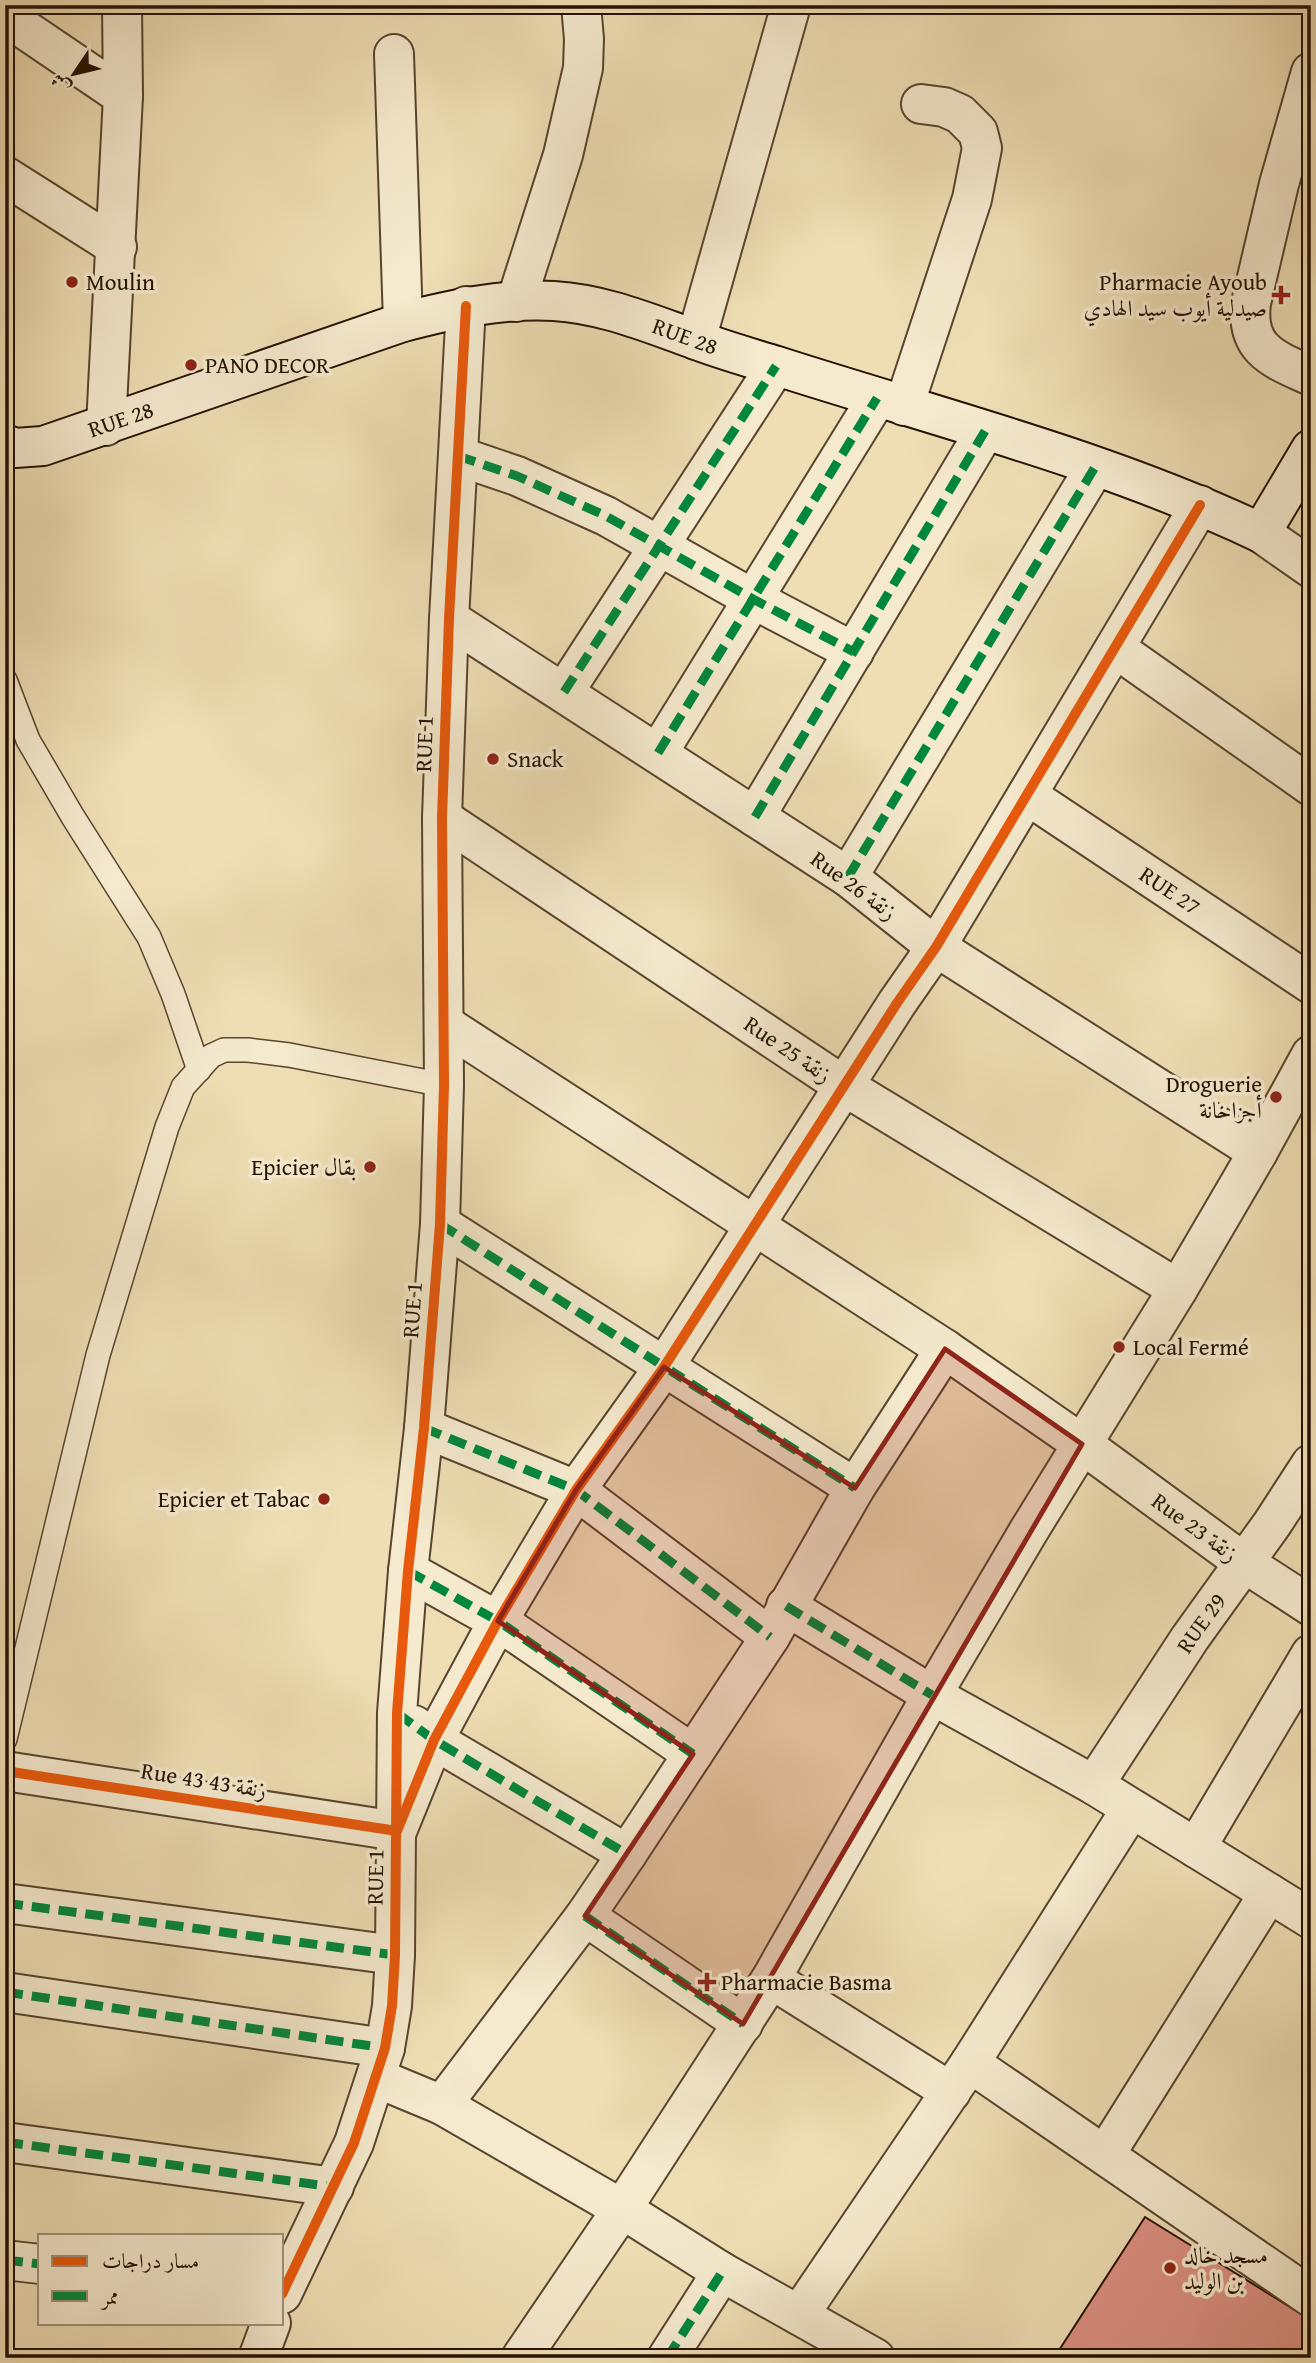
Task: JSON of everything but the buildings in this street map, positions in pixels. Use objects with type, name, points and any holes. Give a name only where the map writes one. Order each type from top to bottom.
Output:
[{"type":"street","points":[[106,426],[123,96],[122,5]]},
{"type":"street","points":[[516,302],[563,155],[583,68],[581,5]]},
{"type":"street","points":[[696,340],[792,5]]},
{"type":"street","points":[[5,16],[123,96]]},
{"type":"street","points":[[394,54],[403,322]]},
{"type":"street","points":[[1311,72],[1279,184],[1251,303],[1249,323],[1251,333],[1265,352],[1311,376]]},
{"type":"street","points":[[658,753],[753,599],[891,402],[972,199],[982,148],[978,132],[960,114],[944,107],[921,104]]},
{"type":"street","points":[[5,176],[117,247]]},
{"type":"street","name":"RUE 28","points":[[5,444],[15,448],[43,446],[403,322],[466,306],[553,301],[614,311],[776,366],[1095,467],[1200,505],[1261,533],[1311,568]]},
{"type":"street","name":"RUE 1","points":[[284,2289],[354,2143],[381,2063],[392,2006],[395,1955],[397,1713],[408,1571],[424,1428],[439,1224],[444,1085],[442,818],[449,619],[466,306]]},
{"type":"street","points":[[564,692],[776,366]]},
{"type":"street","points":[[755,817],[985,431]]},
{"type":"street","points":[[1261,533],[1311,449]]},
{"type":"street","points":[[458,456],[558,493],[606,516],[854,652]]},
{"type":"street","points":[[848,877],[1095,467]]},
{"type":"street","points":[[397,1831],[434,1740],[498,1621],[576,1490],[664,1367],[897,1003],[936,947],[1200,505]]},
{"type":"street","name":"Rue 26 زنقة","points":[[449,619],[848,877],[936,947],[1258,1152]]},
{"type":"street","points":[[1115,648],[1311,786]]},
{"type":"street","name":"RUE 27","points":[[1027,795],[1311,984]]},
{"type":"street","name":"Rue 25 زنقة","points":[[442,818],[844,1086],[1178,1289]]},
{"type":"street","name":"Rue 23 زنقة","points":[[444,1024],[944,1349],[1082,1444],[1243,1562],[1311,1606]]},
{"type":"street","points":[[521,2358],[622,2209],[771,1979],[932,1695],[1258,1152],[1305,1079]]},
{"type":"street","points":[[439,1224],[855,1488]]},
{"type":"street","points":[[442,2105],[585,1916],[694,1754],[778,1621],[855,1488],[944,1349]]},
{"type":"street","points":[[424,1428],[576,1490],[778,1621],[932,1695],[1094,1785],[1269,1893],[1309,1914]]},
{"type":"street","name":"RUE 29","points":[[1094,1785],[1189,1638],[1272,1524],[1311,1464]]},
{"type":"street","points":[[408,1571],[498,1621],[694,1754]]},
{"type":"street","points":[[1196,1848],[1311,1654]]},
{"type":"street","points":[[397,1713],[434,1740],[627,1854]]},
{"type":"street","name":"Rue 43 زنقة 43","points":[[5,1771],[397,1831]]},
{"type":"street","points":[[799,2315],[960,2077],[1131,1809]]},
{"type":"street","points":[[1105,2155],[1269,1893]]},
{"type":"street","points":[[5,1903],[395,1955]]},
{"type":"street","points":[[585,1916],[743,2024]]},
{"type":"street","points":[[771,1979],[1105,2155],[1311,2297]]},
{"type":"street","points":[[5,1992],[381,2063],[442,2105],[870,2357]]},
{"type":"street","points":[[5,2142],[334,2187]]},
{"type":"street","points":[[5,2260],[38,2264]]},
{"type":"street","points":[[667,2358],[722,2272]]},
{"type":"lane","points":[[5,680],[27,740],[149,936],[199,1069]]},
{"type":"lane","points":[[5,1740],[98,1354],[167,1127],[183,1087],[211,1056],[224,1050],[289,1055],[444,1085]]},
{"type":"highlighted area","points":[[945,1349],[1082,1444],[743,2024],[585,1916],[693,1754],[498,1621],[576,1490],[664,1367],[855,1488]]},
{"type":"marked path","points":[[564,692],[776,366]]},
{"type":"marked path","points":[[658,753],[877,398]]},
{"type":"marked path","points":[[755,817],[985,431]]},
{"type":"marked path","points":[[458,456],[517,476],[606,516],[854,652]]},
{"type":"marked path","points":[[848,877],[1095,467]]},
{"type":"marked path","points":[[440,1224],[855,1488]]},
{"type":"marked path","points":[[424,1428],[576,1490],[770,1637]]},
{"type":"marked path","points":[[408,1571],[498,1621],[693,1754]]},
{"type":"marked path","points":[[786,1606],[932,1695]]},
{"type":"marked path","points":[[397,1713],[434,1740],[627,1854]]},
{"type":"marked path","points":[[5,1903],[395,1955]]},
{"type":"marked path","points":[[585,1916],[743,2024]]},
{"type":"marked path","points":[[5,1992],[385,2048]]},
{"type":"marked path","points":[[5,2142],[334,2187]]},
{"type":"marked path","points":[[5,2260],[38,2264]]},
{"type":"marked path","points":[[667,2358],[722,2272]]},
{"type":"marked path","points":[[259,2355],[263,2358]]},
{"type":"cycle path","points":[[284,2290],[354,2143],[385,2048],[392,2006],[395,1955],[397,1713],[440,1224],[444,1085],[442,818],[449,619],[466,306]]},
{"type":"cycle path","points":[[5,1771],[397,1831],[434,1740],[498,1621],[576,1490],[664,1367],[897,1003],[936,947],[1200,505]]},
{"type":"place","name":"Moulin","points":[[72,282]]},
{"type":"place","name":"Pharmacie Ayoub صيدلية أيوب سيد الهادي","points":[[1281,295]]},
{"type":"place","name":"PANO DECOR","points":[[191,365]]},
{"type":"place","name":"Snack","points":[[493,759]]},
{"type":"place","name":"Droguerie أجزاخانة","points":[[1276,1097]]},
{"type":"place","name":"Epicier بقال","points":[[370,1167]]},
{"type":"place","name":"Local Fermé","points":[[1119,1347]]},
{"type":"place","name":"Epicier et Tabac","points":[[324,1499]]},
{"type":"place","name":"Pharmacie Basma","points":[[707,1982]]},
{"type":"place","name":"مسجد خالد بن الوليد","points":[[1170,2268]]}]
